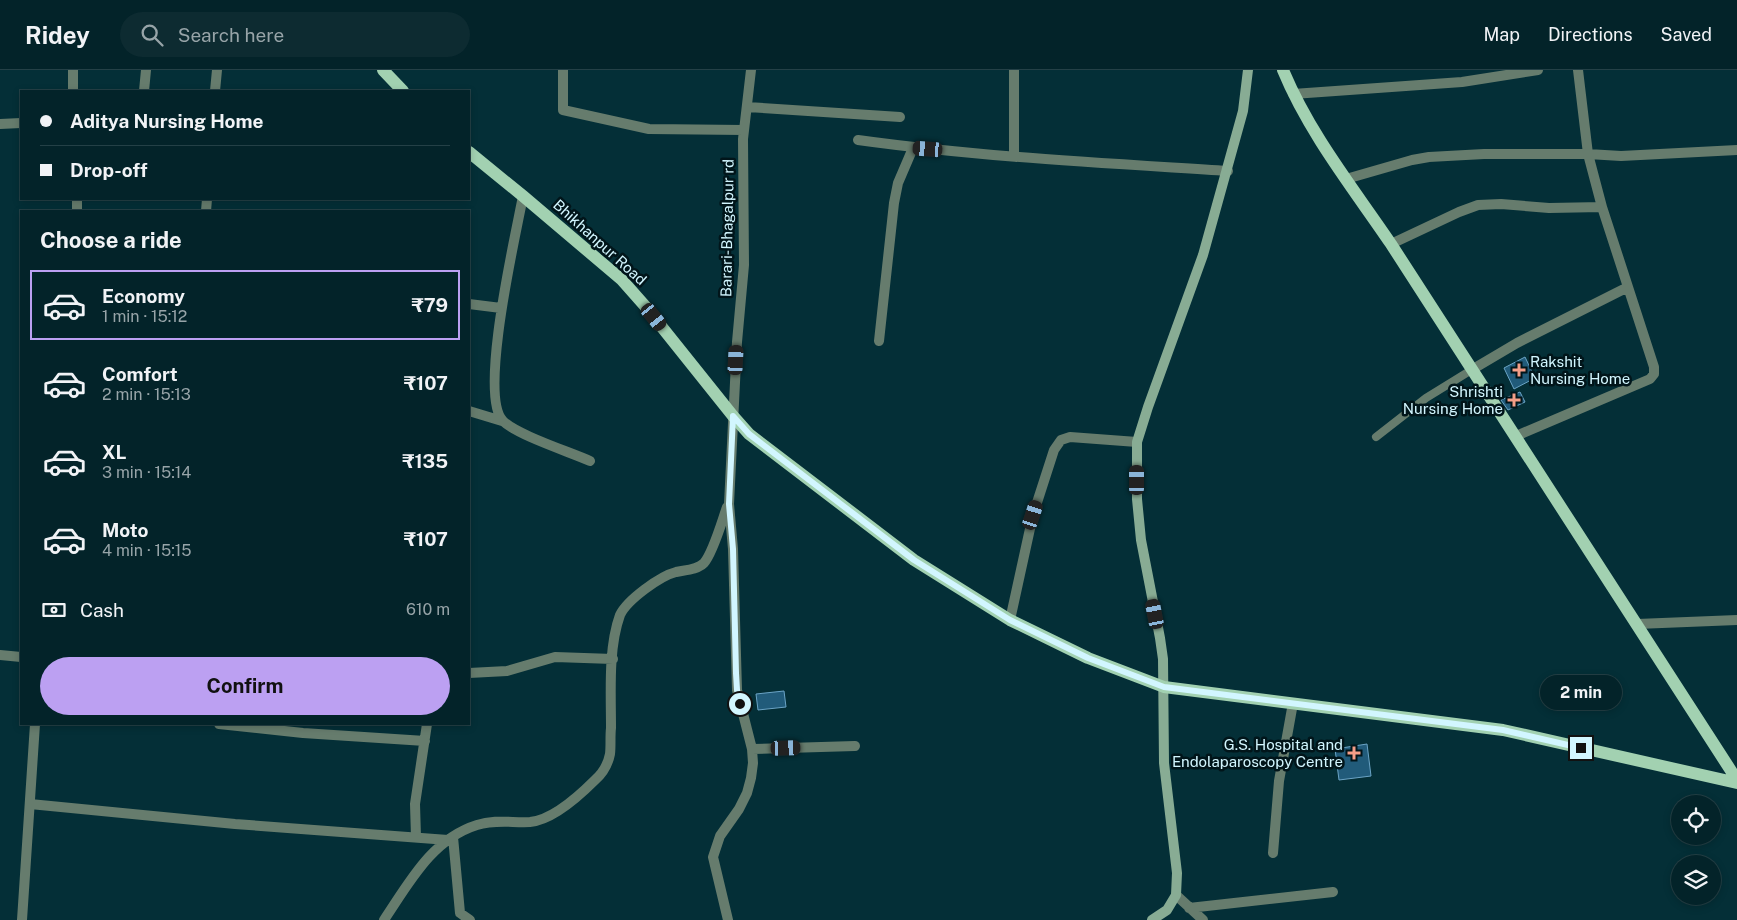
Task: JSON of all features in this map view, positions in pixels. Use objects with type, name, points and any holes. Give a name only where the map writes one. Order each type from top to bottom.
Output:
[{"type":"main road","points":[[384,70],[402,90]]},
{"type":"main road","points":[[1283,70],[1293,94],[1346,179],[1392,244],[1737,782]]},
{"type":"main road","name":"Bhikhanpur Road","points":[[470,153],[628,287],[749,434],[914,560],[1010,620],[1088,658],[1164,687],[1503,730],[1737,782]]},
{"type":"street","points":[[73,70],[73,90]]},
{"type":"street","points":[[144,90],[146,70]]},
{"type":"street","points":[[215,90],[217,70]]},
{"type":"street","points":[[563,70],[563,110],[649,129],[744,130]]},
{"type":"street","name":"Barari-Bhagalpur rd","points":[[729,504],[737,342],[744,265],[744,130],[751,70]]},
{"type":"street","points":[[1014,70],[1014,156]]},
{"type":"street","points":[[1152,920],[1167,910],[1176,895],[1177,873],[1164,763],[1164,687],[1160,638],[1141,540],[1137,499],[1137,442],[1203,254],[1243,111],[1248,70]]},
{"type":"street","points":[[1293,94],[1462,82],[1538,70]]},
{"type":"street","points":[[1516,436],[1650,379],[1654,374],[1654,367],[1602,207],[1588,154],[1578,70]]},
{"type":"street","points":[[747,107],[900,117]]},
{"type":"street","points":[[0,124],[20,123]]},
{"type":"street","points":[[858,140],[913,148],[1228,170]]},
{"type":"street","points":[[879,341],[894,203],[898,183],[913,148]]},
{"type":"street","points":[[1346,179],[1429,157],[1484,154],[1588,154],[1621,156],[1737,150]]},
{"type":"street","points":[[502,420],[497,411],[495,400],[495,367],[501,308],[523,196]]},
{"type":"street","points":[[1392,244],[1459,212],[1478,206],[1501,204],[1549,208],[1602,207]]},
{"type":"street","points":[[1472,369],[1517,343],[1628,287]]},
{"type":"street","points":[[470,304],[501,308]]},
{"type":"street","points":[[470,411],[502,420],[521,432],[590,461]]},
{"type":"street","points":[[1010,620],[1033,515],[1054,450],[1061,440],[1070,437],[1137,442]]},
{"type":"street","points":[[384,920],[422,864],[451,838],[477,825],[495,822],[543,820],[553,815],[596,780],[606,768],[610,754],[615,633],[621,613],[644,589],[661,578],[674,572],[694,569],[704,564],[729,504]]},
{"type":"street","points":[[728,920],[713,857],[720,836],[739,809],[747,793],[751,778],[752,749],[737,690],[733,549],[729,504]]},
{"type":"street","points":[[1637,624],[1737,620]]},
{"type":"street","points":[[0,655],[20,657]]},
{"type":"street","points":[[470,673],[508,671],[555,657],[613,659]]},
{"type":"street","points":[[1273,853],[1279,780],[1293,703]]},
{"type":"street","points":[[22,920],[35,725]]},
{"type":"street","points":[[230,725],[425,741]]},
{"type":"street","points":[[416,837],[415,804],[427,725]]},
{"type":"street","points":[[752,749],[855,746]]},
{"type":"street","points":[[30,804],[264,827],[451,838]]},
{"type":"street","points":[[451,838],[460,914],[470,920]]},
{"type":"street","points":[[1189,908],[1333,892]]},
{"type":"street","points":[[1176,895],[1203,920]]},
{"type":"lane","points":[[1376,437],[1426,398],[1472,369]]},
{"type":"building","points":[[1525,357],[1535,378],[1514,389],[1504,368]]},
{"type":"building","points":[[1520,392],[1525,402],[1508,410],[1501,400]]},
{"type":"building","points":[[784,691],[786,707],[758,710],[756,694]]},
{"type":"building","points":[[1367,744],[1371,776],[1339,780],[1335,749]]},
{"type":"place","name":"Rakshit Nursing Home","points":[[1519,370]]},
{"type":"place","name":"Shrishti Nursing Home","points":[[1514,400]]},
{"type":"place","name":"G.S. Hospital and Endolaparoscopy Centre","points":[[1354,753]]},
{"type":"route","points":[[740,704],[737,690],[735,657],[733,549],[729,504],[733,416],[749,434],[914,560],[1010,620],[1088,658],[1164,687],[1184,688],[1503,730],[1581,748]]}]
